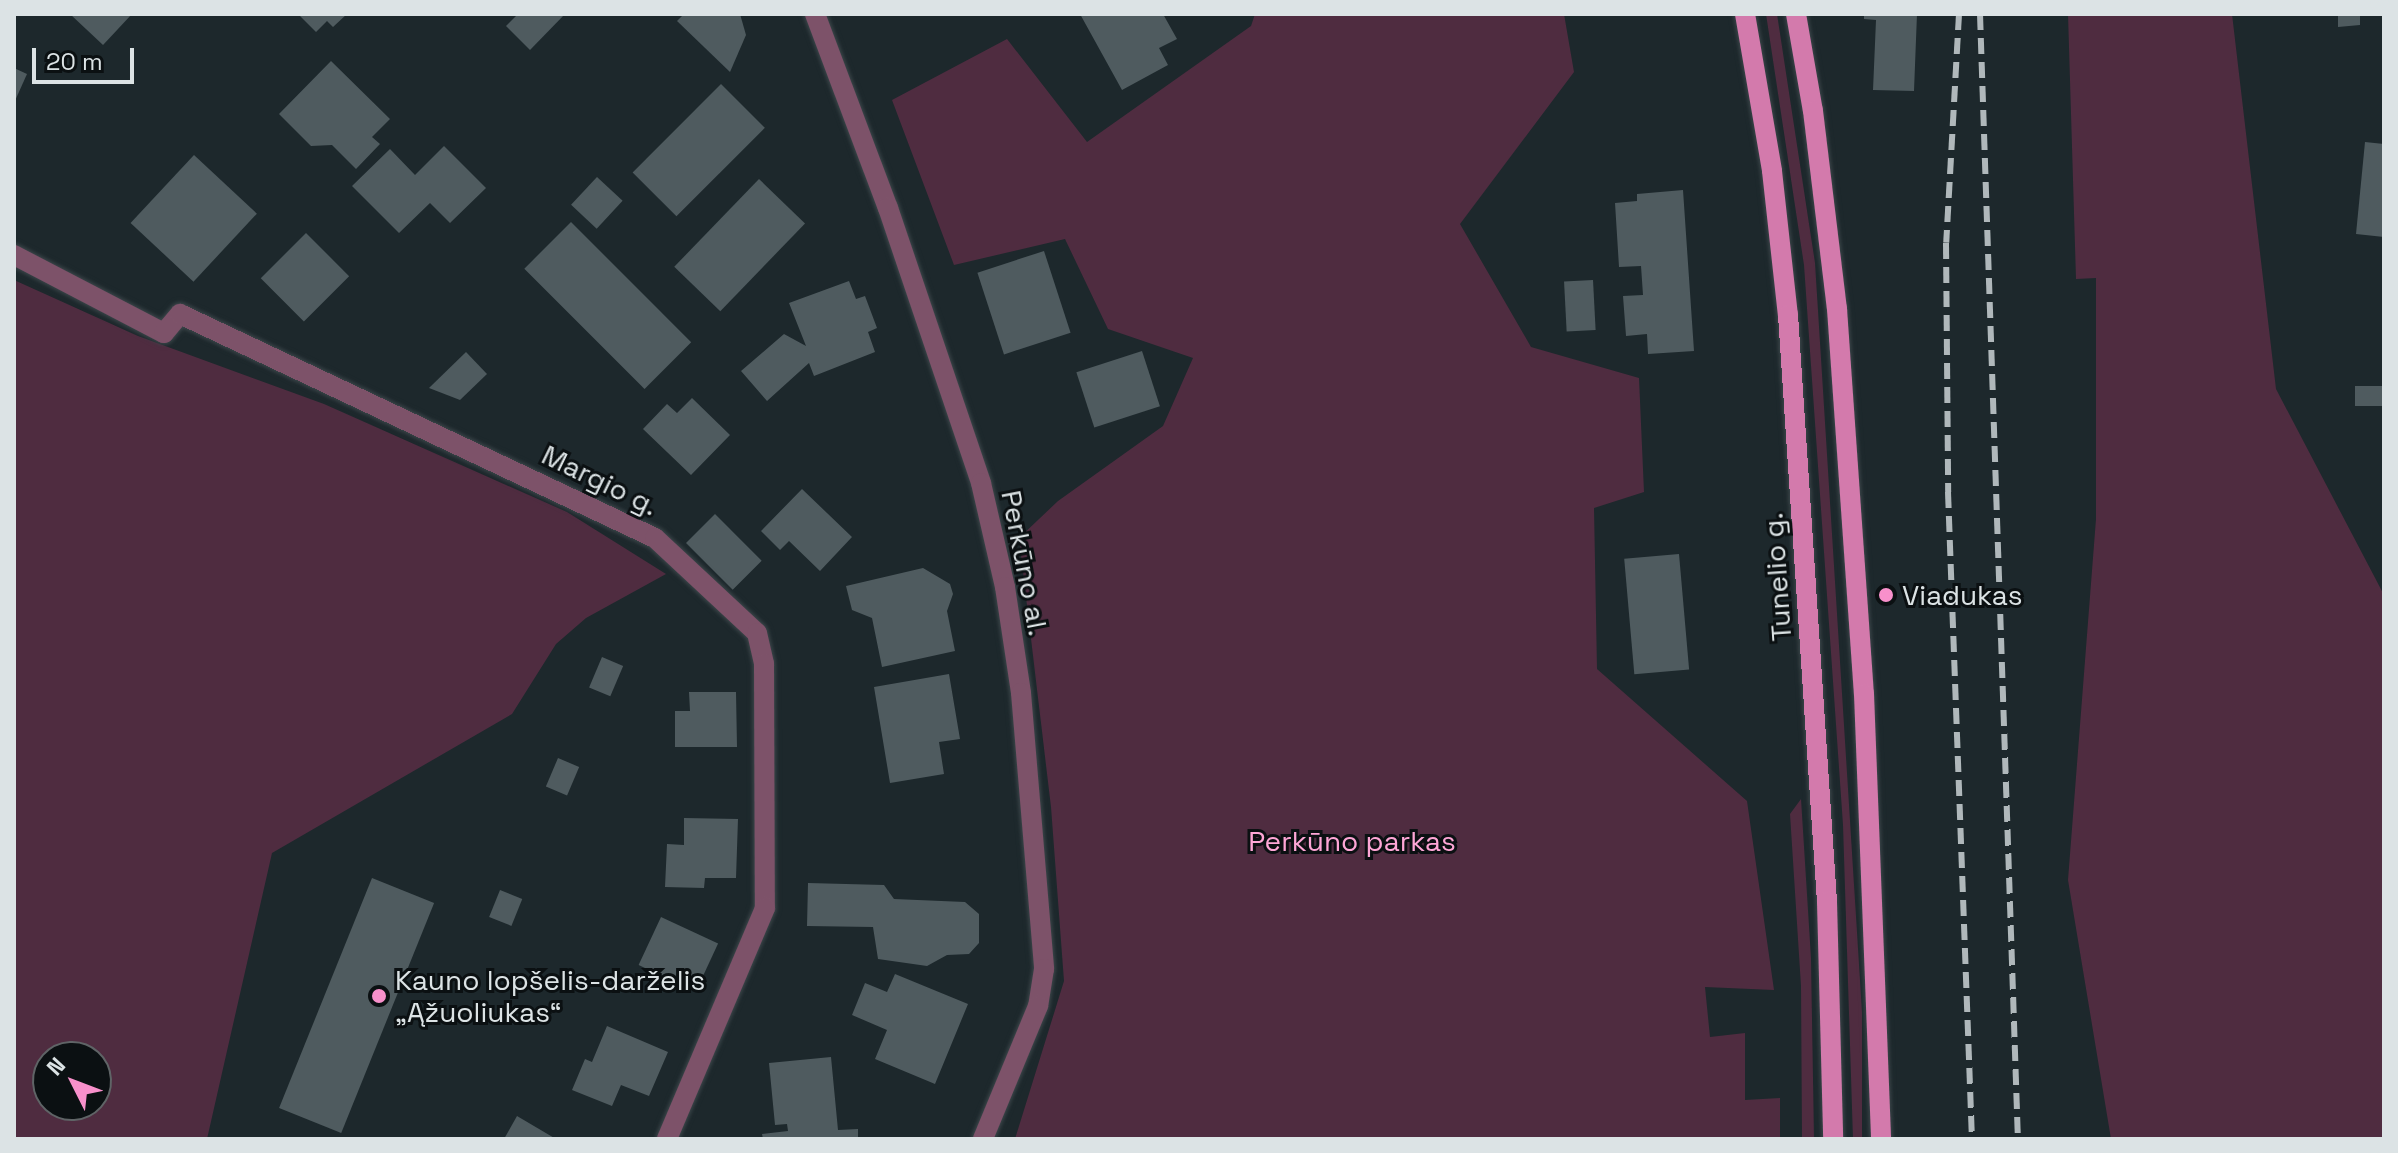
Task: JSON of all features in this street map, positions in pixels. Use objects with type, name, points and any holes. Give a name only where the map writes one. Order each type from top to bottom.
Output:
[{"type":"main road","name":"Tunelio g.","points":[[1745,14],[1772,171],[1788,315],[1827,902],[1833,1139]]},
{"type":"main road","points":[[1796,14],[1813,111],[1838,325],[1864,694],[1881,1139]]},
{"type":"street","name":"Perkūno al.","points":[[815,14],[888,208],[981,483],[1008,602],[1021,693],[1044,969],[1038,1006],[983,1139]]},
{"type":"street","name":"Margio g.","points":[[14,255],[164,333],[180,314],[401,414],[655,538],[757,633],[764,664],[765,908],[667,1139]]},
{"type":"green space","name":"Perkūno parkas","points":[[1255,14],[1564,14],[1574,72],[1460,224],[1531,347],[1639,378],[1644,492],[1594,508],[1597,669],[1747,801],[1774,990],[1705,987],[1710,1037],[1745,1033],[1745,1100],[1780,1098],[1780,1139],[1015,1139],[1064,981],[1051,807],[1019,538],[1058,501],[1163,426],[1193,358],[1108,329],[1065,239],[954,265],[892,100],[1007,39],[1087,142],[1251,26]]},
{"type":"green space","points":[[1766,14],[1777,14],[1815,263],[1862,1012],[1862,1139],[1853,1139],[1843,825],[1804,265]]},
{"type":"green space","points":[[2068,14],[2232,14],[2276,389],[2384,595],[2384,1139],[2111,1139],[2068,880],[2096,519],[2096,278],[2076,279]]},
{"type":"green space","points":[[14,280],[138,336],[324,404],[567,512],[666,574],[586,618],[556,644],[512,714],[272,853],[207,1139],[14,1139]]},
{"type":"green space","points":[[1801,799],[1811,958],[1814,1139],[1802,1139],[1801,986],[1790,814]]},
{"type":"building","points":[[70,14],[132,14],[103,45]]},
{"type":"building","points":[[298,14],[347,14],[333,27],[327,21],[316,32]]},
{"type":"building","points":[[518,14],[565,14],[530,50],[506,26]]},
{"type":"building","points":[[684,14],[740,14],[746,35],[730,72],[677,21]]},
{"type":"building","points":[[1080,14],[1163,14],[1177,39],[1159,48],[1168,65],[1122,90]]},
{"type":"building","points":[[1864,14],[1917,14],[1914,91],[1873,90],[1876,20],[1864,19]]},
{"type":"building","points":[[2338,14],[2360,14],[2360,25],[2338,27]]},
{"type":"building","points":[[331,61],[390,119],[372,137],[380,144],[356,169],[332,145],[311,146],[279,114]]},
{"type":"building","points":[[14,68],[27,74],[14,103]]},
{"type":"building","points":[[721,84],[765,128],[676,216],[633,172]]},
{"type":"building","points":[[2365,142],[2384,144],[2384,237],[2356,234]]},
{"type":"building","points":[[444,146],[486,188],[450,223],[430,203],[399,233],[352,186],[390,149],[415,175]]},
{"type":"building","points":[[194,155],[257,214],[193,282],[131,223]]},
{"type":"building","points":[[597,177],[623,201],[597,229],[571,205]]},
{"type":"building","points":[[759,179],[805,223],[720,311],[674,267]]},
{"type":"building","points":[[1683,190],[1694,351],[1648,354],[1647,334],[1626,336],[1623,296],[1643,295],[1641,266],[1619,267],[1615,203],[1637,201],[1637,194]]},
{"type":"building","points":[[571,222],[691,342],[645,389],[524,269]]},
{"type":"building","points":[[306,233],[349,276],[304,321],[261,278]]},
{"type":"building","points":[[1044,251],[1071,333],[1004,354],[977,273]]},
{"type":"building","points":[[1593,280],[1596,330],[1567,331],[1564,282]]},
{"type":"building","points":[[849,281],[856,299],[865,296],[877,328],[868,332],[875,352],[814,376],[809,363],[767,401],[741,371],[784,334],[806,346],[789,303]]},
{"type":"building","points":[[1142,351],[1160,406],[1094,427],[1076,372]]},
{"type":"building","points":[[466,352],[487,374],[460,400],[429,388]]},
{"type":"building","points":[[2355,386],[2384,386],[2384,406],[2355,406]]},
{"type":"building","points":[[692,398],[730,435],[691,475],[643,429],[667,404],[677,413]]},
{"type":"building","points":[[802,489],[852,537],[820,571],[789,541],[780,550],[761,531]]},
{"type":"building","points":[[715,514],[762,561],[733,590],[686,543]]},
{"type":"building","points":[[1679,554],[1689,670],[1634,674],[1624,559]]},
{"type":"building","points":[[923,568],[950,584],[953,594],[947,611],[955,651],[882,667],[872,618],[852,610],[846,586]]},
{"type":"building","points":[[602,657],[623,666],[610,696],[589,687]]},
{"type":"building","points":[[949,674],[960,739],[939,742],[944,774],[890,783],[874,687]]},
{"type":"building","points":[[689,692],[736,692],[737,747],[675,747],[675,711],[690,711]]},
{"type":"building","points":[[558,758],[579,767],[567,796],[546,787]]},
{"type":"building","points":[[684,818],[738,819],[736,878],[705,878],[704,888],[665,887],[667,844],[684,845]]},
{"type":"building","points":[[372,878],[434,903],[341,1133],[279,1108]]},
{"type":"building","points":[[808,883],[884,885],[894,899],[965,902],[979,914],[979,943],[969,954],[947,955],[927,966],[878,959],[873,927],[807,926]]},
{"type":"building","points":[[500,890],[522,899],[511,926],[489,917]]},
{"type":"building","points":[[661,917],[718,944],[696,992],[639,965]]},
{"type":"building","points":[[895,974],[968,1004],[935,1084],[875,1059],[887,1030],[852,1015],[865,983],[887,992]]},
{"type":"building","points":[[607,1026],[668,1052],[649,1096],[621,1085],[612,1106],[572,1090],[585,1059],[592,1062]]},
{"type":"building","points":[[831,1057],[838,1130],[858,1129],[858,1139],[763,1139],[762,1134],[788,1131],[787,1124],[775,1125],[769,1063]]},
{"type":"building","points":[[517,1116],[556,1139],[504,1139]]},
{"type":"railway","points":[[1959,14],[1946,243],[1948,492],[1972,1139]]},
{"type":"railway","points":[[1980,14],[2018,1139]]},
{"type":"place","name":"Viadukas","points":[[1886,595]]},
{"type":"place","name":"Kauno lopšelis-darželis „Ąžuoliukas“","points":[[379,996]]}]
